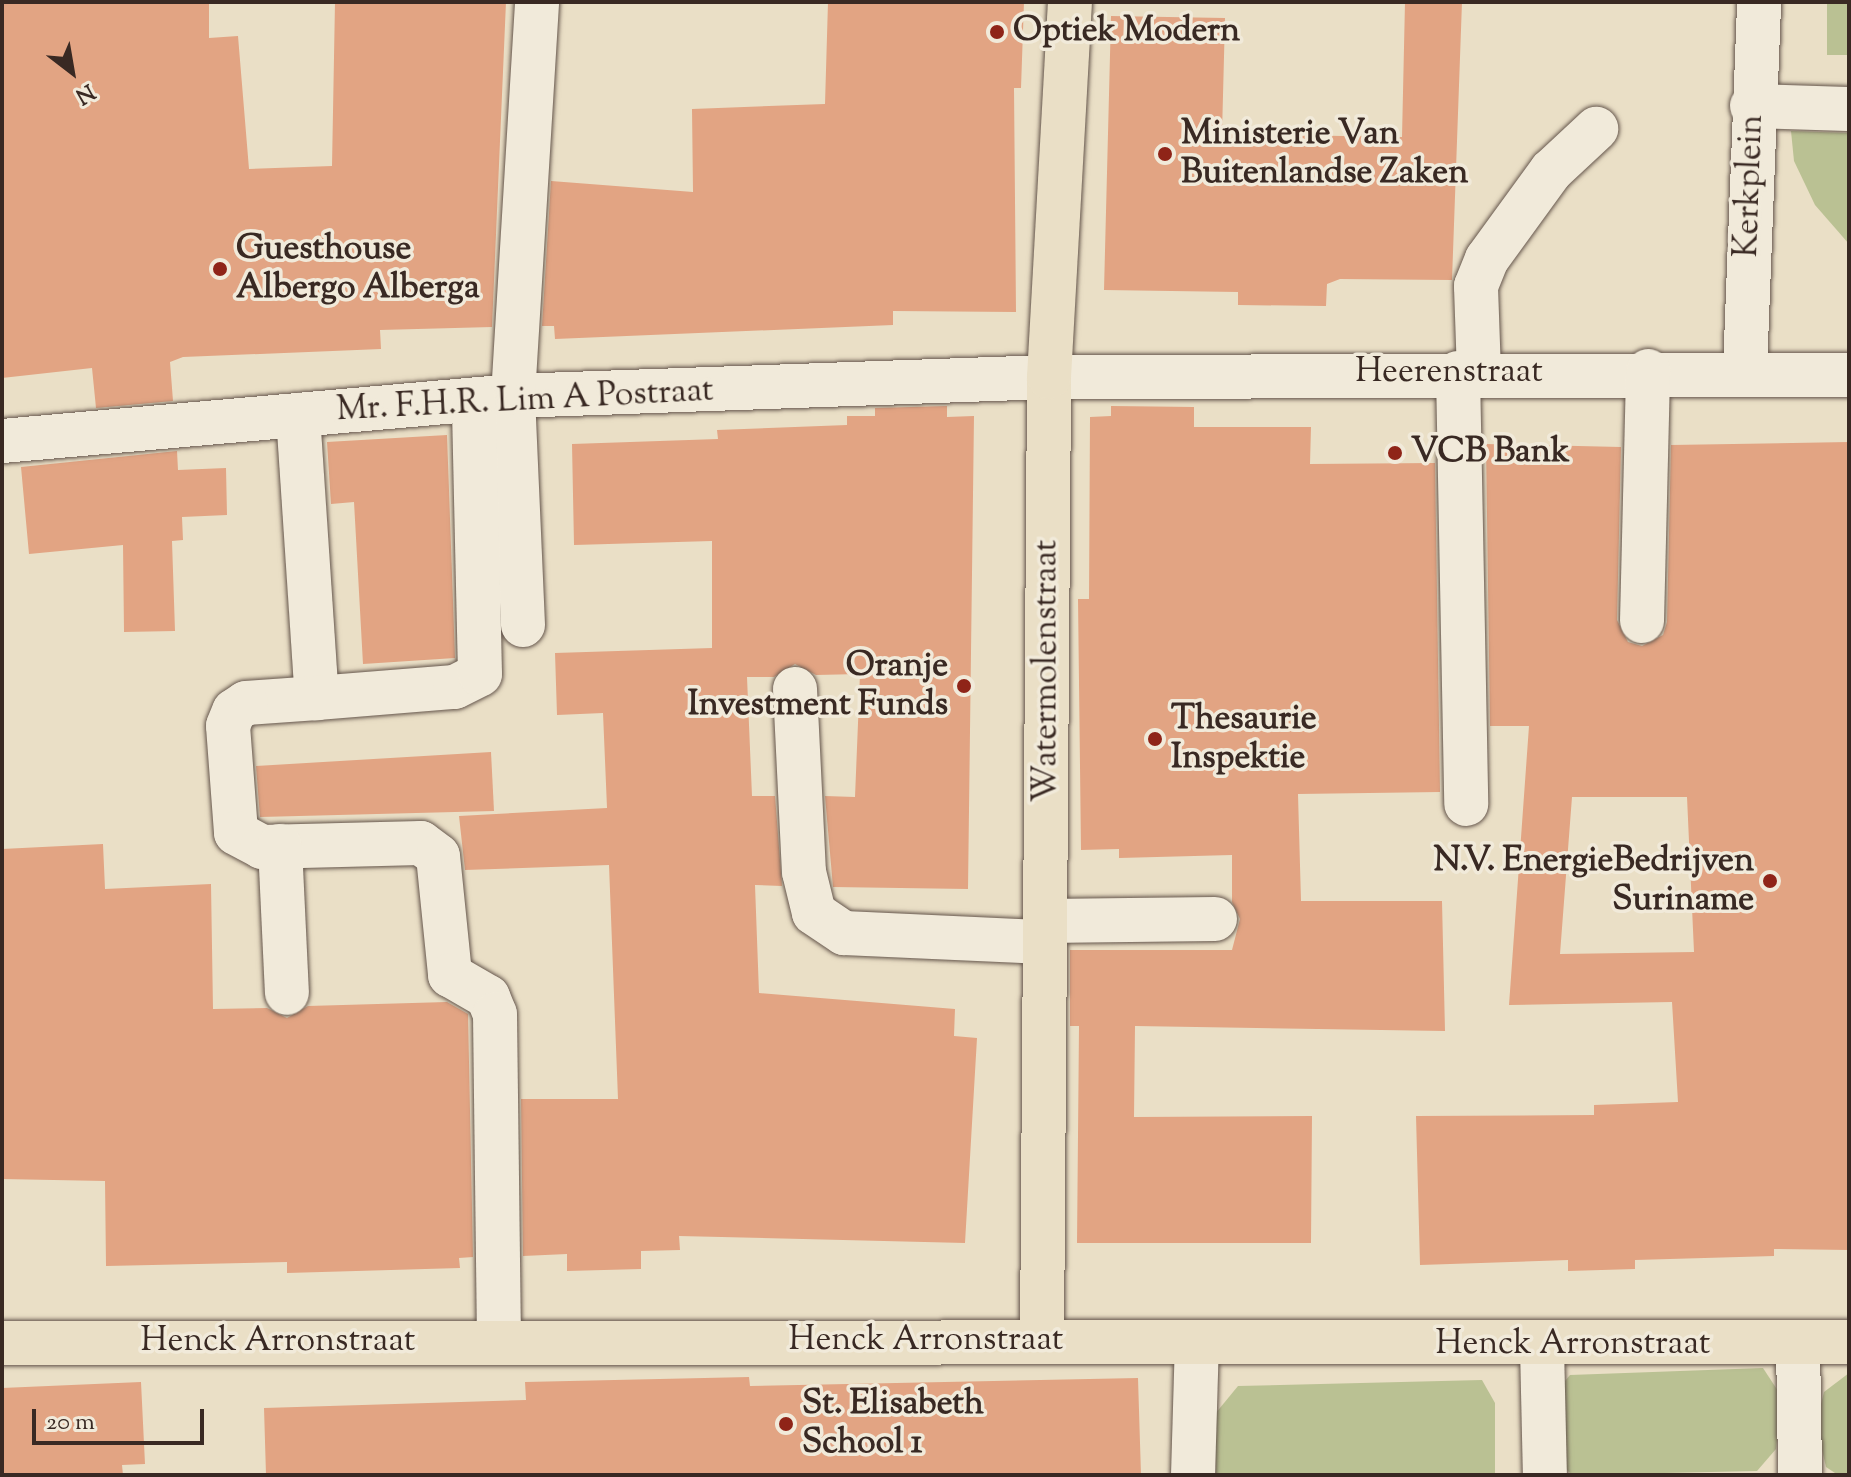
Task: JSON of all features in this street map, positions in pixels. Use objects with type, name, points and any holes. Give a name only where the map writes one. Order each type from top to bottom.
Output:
[{"type":"main road","name":"Watermolenstraat","points":[[1042,1340],[1049,377],[1070,2]]},
{"type":"main road","name":"Henck Arronstraat","points":[[2,1343],[1042,1340],[1542,1347],[1849,1342]]},
{"type":"street","points":[[499,1342],[495,1014],[488,997],[450,975],[438,856],[421,843],[280,846],[245,843],[236,833],[228,726],[246,703],[455,687],[480,674],[494,398],[537,2]]},
{"type":"street","name":"Kerkplein","points":[[1745,370],[1752,106],[1759,2]]},
{"type":"street","points":[[1752,106],[1849,109]]},
{"type":"street","points":[[1466,804],[1468,373],[1476,286],[1487,259],[1551,171],[1596,129]]},
{"type":"street","name":"Heerenstraat","points":[[1049,377],[1745,370],[1849,375]]},
{"type":"street","points":[[1642,621],[1648,371]]},
{"type":"street","name":"Mr. F.H.R. Lim A Postraat","points":[[2,441],[494,398],[1049,377]]},
{"type":"street","points":[[494,398],[523,625]]},
{"type":"street","points":[[298,415],[317,698]]},
{"type":"street","points":[[795,689],[805,884],[814,913],[844,933],[1045,931],[1215,919]]},
{"type":"street","points":[[280,846],[287,993]]},
{"type":"street","points":[[1193,1475],[1197,1342]]},
{"type":"street","points":[[1798,1343],[1800,1475]]},
{"type":"street","points":[[1542,1347],[1545,1475]]},
{"type":"green space","points":[[1827,2],[1849,2],[1849,55],[1827,55]]},
{"type":"green space","points":[[1791,131],[1849,133],[1849,244],[1815,205],[1794,161]]},
{"type":"green space","points":[[1763,1368],[1780,1394],[1779,1423],[1776,1449],[1757,1471],[1572,1475],[1554,1457],[1555,1393],[1570,1375]]},
{"type":"green space","points":[[1849,1373],[1849,1475],[1838,1475],[1826,1467],[1816,1424],[1824,1392]]},
{"type":"green space","points":[[1482,1380],[1495,1403],[1495,1475],[1216,1475],[1215,1414],[1238,1386]]},
{"type":"building","points":[[2,2],[209,2],[209,38],[238,36],[249,169],[332,166],[335,2],[506,2],[492,327],[380,330],[381,349],[183,357],[170,362],[173,401],[96,408],[92,368],[2,378]]},
{"type":"building","points":[[828,2],[1024,2],[1021,88],[1014,88],[1016,312],[893,311],[893,325],[555,339],[554,326],[542,326],[551,181],[693,192],[692,109],[825,104]]},
{"type":"building","points":[[1405,2],[1462,2],[1452,280],[1340,279],[1327,284],[1326,306],[1238,305],[1238,292],[1104,290],[1111,16],[1225,18],[1222,134],[1402,137]]},
{"type":"building","points":[[947,406],[947,417],[974,416],[968,889],[833,887],[825,796],[855,797],[860,674],[816,675],[795,664],[774,677],[747,677],[752,796],[775,796],[782,886],[755,885],[759,993],[955,1009],[954,1036],[977,1038],[965,1243],[679,1236],[680,1250],[641,1251],[641,1269],[567,1271],[567,1254],[523,1256],[521,1099],[618,1099],[609,865],[465,870],[459,816],[607,808],[603,713],[557,715],[555,653],[712,648],[712,541],[574,545],[572,444],[718,439],[717,430],[847,425],[847,416],[875,416],[875,408]]},
{"type":"building","points":[[1111,406],[1194,407],[1194,427],[1311,427],[1310,464],[1435,463],[1440,792],[1298,794],[1301,901],[1442,901],[1445,1031],[1135,1026],[1134,1117],[1312,1116],[1311,1243],[1077,1243],[1079,1026],[1070,1026],[1070,950],[1232,950],[1240,919],[1232,902],[1232,855],[1119,858],[1119,849],[1081,850],[1078,599],[1089,599],[1090,417],[1111,416]]},
{"type":"building","points":[[447,435],[455,658],[363,664],[354,502],[331,504],[327,442]]},
{"type":"building","points":[[1849,442],[1849,1250],[1774,1249],[1774,1256],[1635,1260],[1635,1269],[1568,1271],[1568,1260],[1420,1265],[1416,1116],[1594,1115],[1594,1105],[1678,1102],[1672,1002],[1509,1005],[1529,726],[1490,726],[1486,444],[1621,447],[1617,620],[1628,642],[1642,646],[1663,635],[1667,622],[1671,445]],"holes":[[[1572,797],[1687,797],[1694,952],[1560,954]]]},
{"type":"building","points":[[177,451],[178,470],[226,468],[227,515],[182,517],[183,540],[172,541],[175,631],[124,632],[123,545],[29,554],[21,467]]},
{"type":"building","points":[[491,752],[494,811],[260,817],[256,766]]},
{"type":"building","points":[[103,844],[105,889],[211,884],[213,1009],[267,1008],[287,1018],[308,1006],[447,1002],[468,1014],[473,1257],[459,1258],[460,1268],[287,1273],[287,1262],[106,1266],[105,1181],[2,1179],[2,849]]},
{"type":"building","name":"St. Elisabeth School 1","points":[[749,1377],[750,1386],[1138,1378],[1141,1475],[266,1475],[264,1408],[526,1400],[525,1382]]},
{"type":"building","points":[[141,1382],[145,1464],[122,1465],[123,1475],[2,1475],[2,1388]]},
{"type":"place","name":"Optiek Modern","points":[[997,32]]},
{"type":"place","name":"Ministerie Van Buitenlandse Zaken","points":[[1165,154]]},
{"type":"place","name":"Guesthouse Albergo Alberga","points":[[220,269]]},
{"type":"place","name":"VCB Bank","points":[[1395,453]]},
{"type":"place","name":"Oranje Investment Funds","points":[[964,686]]},
{"type":"place","name":"Thesaurie Inspektie","points":[[1155,739]]},
{"type":"place","name":"N.V. EnergieBedrijven Suriname","points":[[1770,881]]},
{"type":"place","name":"St. Elisabeth School 1","points":[[786,1424]]}]
